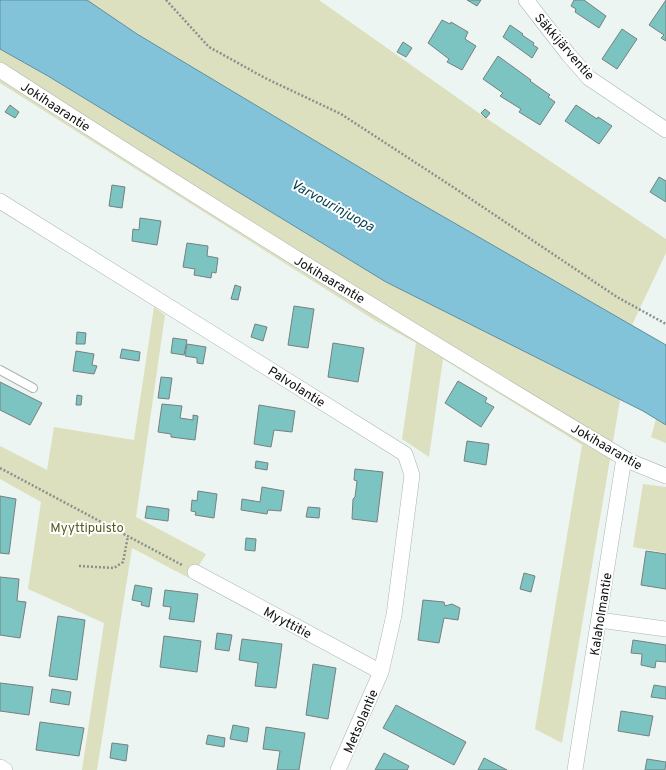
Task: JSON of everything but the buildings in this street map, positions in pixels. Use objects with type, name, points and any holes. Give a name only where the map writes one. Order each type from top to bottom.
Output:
[{"type":"street","name":"Säkkijärventie","points":[[526,0],[568,54],[589,78],[666,130]]},
{"type":"street","name":"Jokihaarantie","points":[[0,70],[207,203],[624,458],[666,476]]},
{"type":"street","name":"Palvolantie","points":[[0,201],[405,454],[412,475],[394,615],[381,672]]},
{"type":"street","name":"Kalaholmantie","points":[[575,770],[624,458]]},
{"type":"street","name":"Myyttitie","points":[[195,572],[381,672]]},
{"type":"street","points":[[599,620],[666,629]]},
{"type":"street","name":"Metsolantie","points":[[338,770],[381,672]]},
{"type":"street","points":[[0,767],[5,770]]},
{"type":"lane","points":[[0,370],[33,388]]},
{"type":"path","points":[[166,0],[210,47],[265,78],[341,114],[617,297],[666,324]]},
{"type":"path","points":[[0,468],[195,572]]},
{"type":"path","points":[[79,566],[114,568],[123,562],[128,536]]},
{"type":"green space","points":[[87,0],[319,0],[486,118],[666,239],[666,253],[632,325],[404,194],[137,34]]},
{"type":"green space","points":[[0,49],[48,76],[386,282],[620,400],[562,743],[535,729],[582,445],[443,359],[429,457],[402,439],[416,343],[376,321],[0,83]]},
{"type":"green space","name":"Myyttipuisto","points":[[154,307],[165,315],[136,517],[206,554],[195,572],[189,578],[132,548],[97,770],[82,770],[104,623],[28,589],[41,502],[0,479],[0,446],[47,470],[54,427],[134,440]]},
{"type":"green space","points":[[656,419],[666,425],[666,443],[651,437]]},
{"type":"green space","points":[[643,484],[666,487],[666,553],[633,547]]},
{"type":"water","name":"Varvourinjuopa","points":[[0,0],[87,0],[137,34],[404,194],[666,345],[666,425],[643,411],[386,282],[48,76],[0,49]]}]
